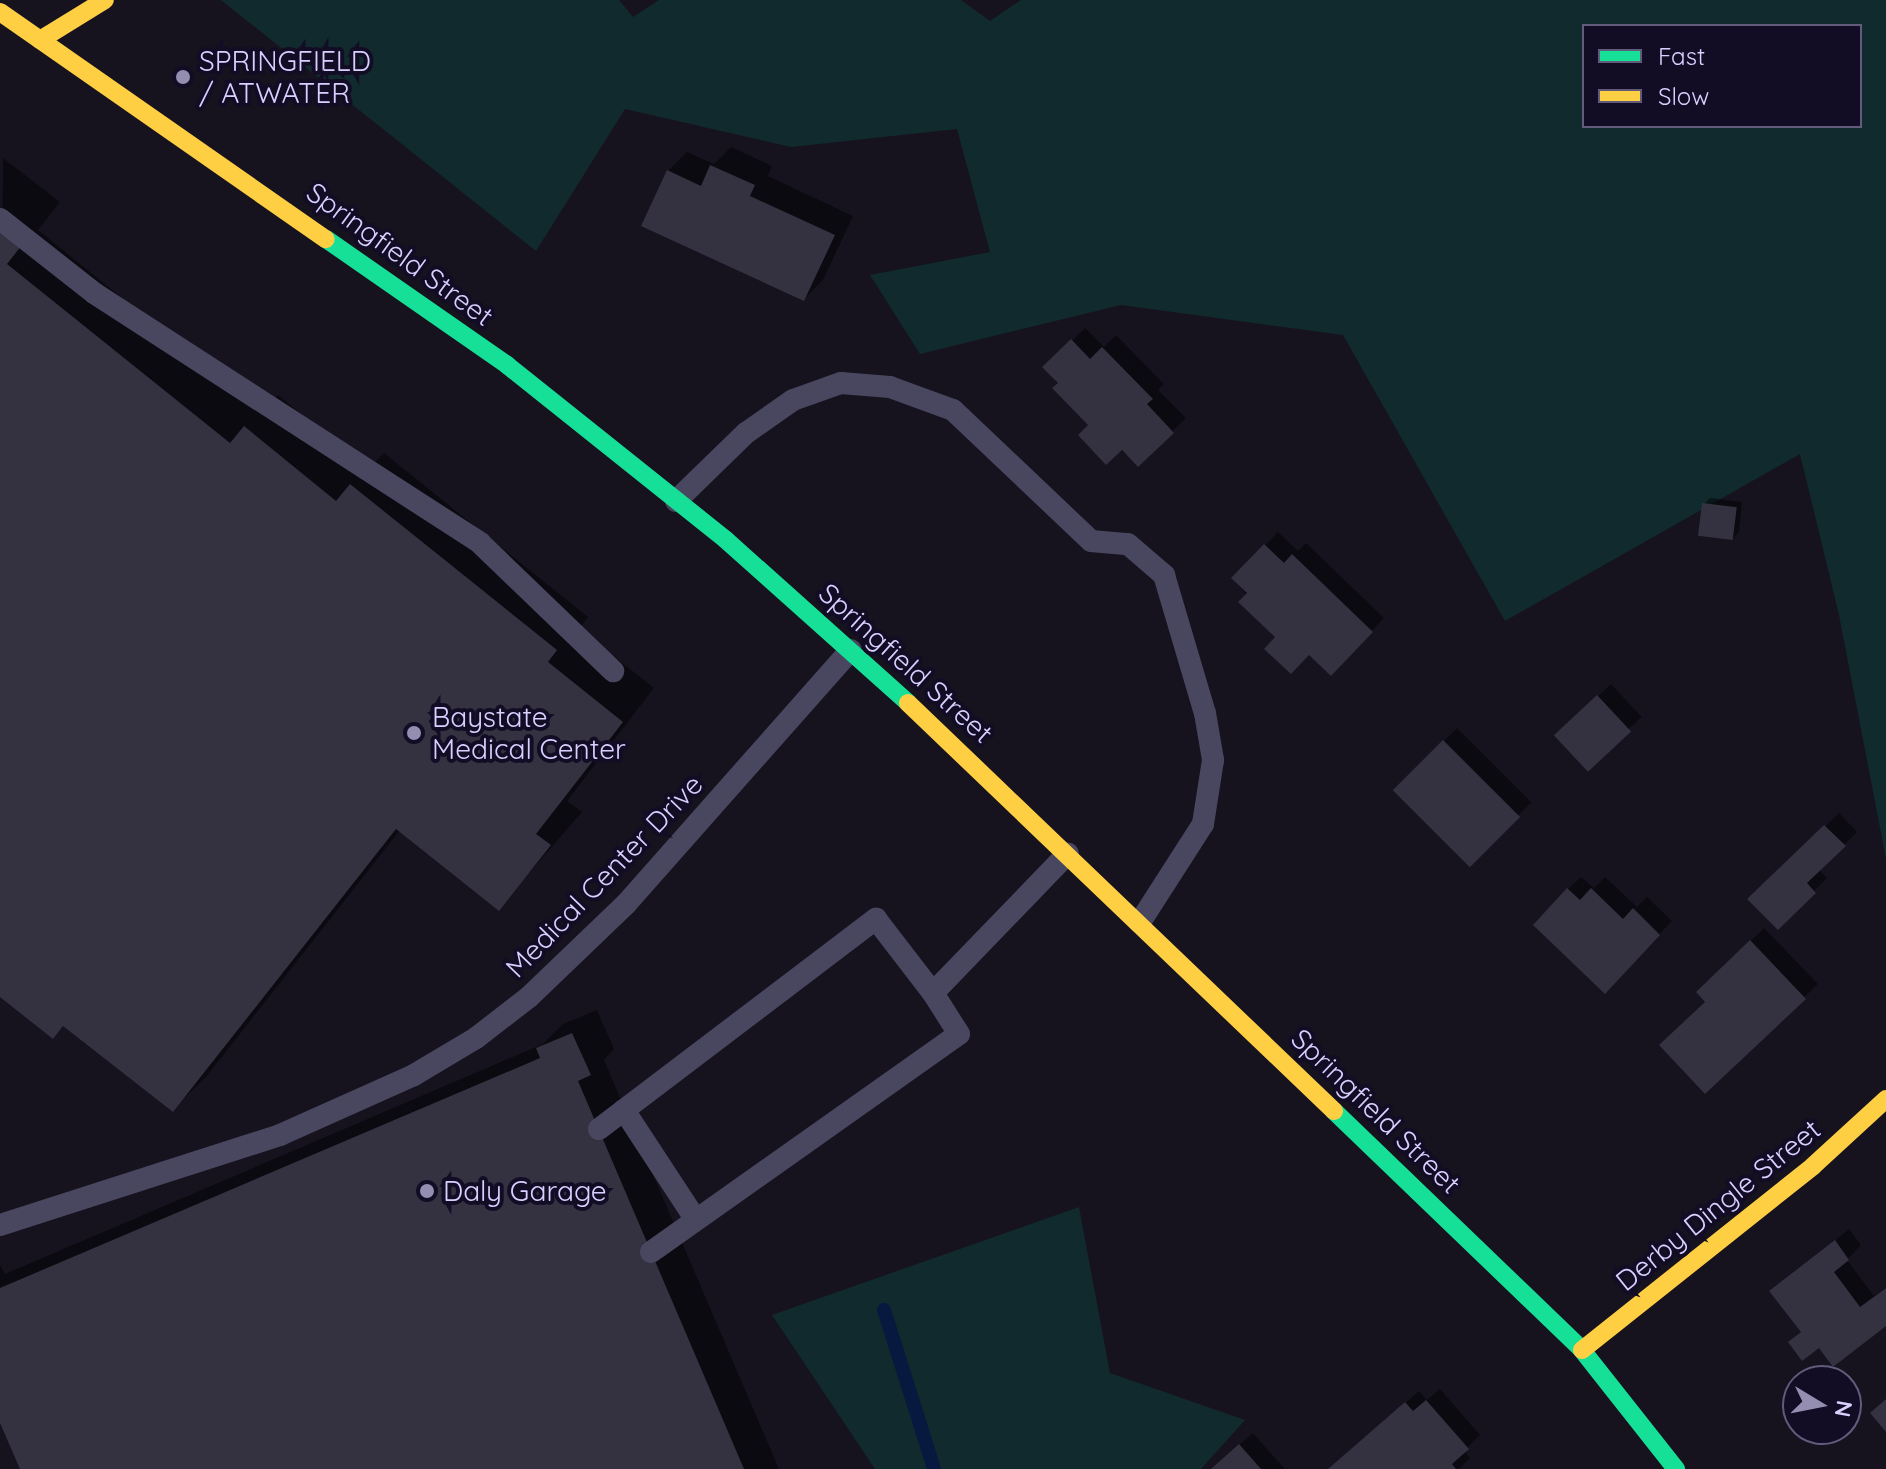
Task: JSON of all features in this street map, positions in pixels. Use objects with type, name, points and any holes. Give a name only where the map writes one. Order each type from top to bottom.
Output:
[{"type":"main road","points":[[40,40],[105,0]]},
{"type":"main road","name":"Springfield Street","points":[[0,12],[507,365],[676,501],[851,650],[1068,853],[1582,1350],[1676,1469]]},
{"type":"main road","name":"Derby Dingle Street","points":[[1582,1350],[1813,1166],[1886,1099]]},
{"type":"lane","points":[[0,219],[94,293],[480,543],[613,671]]},
{"type":"lane","points":[[676,501],[746,433],[793,400],[841,383],[890,387],[953,410],[1091,541],[1128,544],[1164,575],[1205,713],[1213,760],[1203,824],[1140,922]]},
{"type":"lane","name":"Medical Center Drive","points":[[0,1225],[280,1135],[414,1075],[476,1038],[529,997],[626,904],[851,650]]},
{"type":"lane","points":[[933,993],[1068,853]]},
{"type":"lane","points":[[599,1129],[876,919],[933,993],[959,1034],[651,1252]]},
{"type":"lane","points":[[624,1110],[696,1220]]},
{"type":"green space","points":[[221,0],[619,0],[633,17],[659,0],[961,0],[990,21],[1021,0],[1886,0],[1886,859],[1839,615],[1800,454],[1505,621],[1343,335],[1121,305],[920,354],[870,275],[990,252],[957,129],[791,147],[625,109],[536,251]]},
{"type":"green space","points":[[1079,1207],[1110,1373],[1245,1420],[1201,1469],[875,1469],[772,1315]]},
{"type":"building","points":[[710,165],[755,185],[750,196],[835,235],[804,301],[641,226],[667,170],[701,186]]},
{"type":"building","points":[[0,213],[29,236],[7,264],[230,443],[244,426],[336,501],[350,484],[557,650],[548,662],[623,722],[536,834],[551,845],[499,911],[396,829],[173,1112],[63,1026],[53,1039],[0,997]]},
{"type":"building","points":[[1071,339],[1090,359],[1102,347],[1153,399],[1147,404],[1174,433],[1138,467],[1122,450],[1106,465],[1078,435],[1088,425],[1052,388],[1058,383],[1042,367]]},
{"type":"building","points":[[1702,503],[1737,507],[1733,540],[1698,536]]},
{"type":"building","points":[[1264,544],[1284,563],[1292,554],[1373,632],[1331,676],[1309,655],[1291,674],[1264,649],[1275,637],[1238,602],[1247,593],[1231,578]]},
{"type":"building","points":[[1597,695],[1631,732],[1588,772],[1554,735]]},
{"type":"building","points":[[1443,740],[1520,817],[1470,867],[1393,790]]},
{"type":"building","points":[[1824,825],[1846,846],[1807,883],[1816,893],[1778,930],[1747,899]]},
{"type":"building","points":[[1567,888],[1580,900],[1591,888],[1623,919],[1633,908],[1660,935],[1605,994],[1533,925]]},
{"type":"building","points":[[1750,940],[1806,999],[1705,1094],[1659,1045],[1705,1002],[1696,992]]},
{"type":"building","name":"Daly Garage","points":[[572,1033],[591,1075],[578,1081],[744,1469],[20,1469],[0,1423],[0,1288],[540,1058],[536,1048]]},
{"type":"building","points":[[1835,1240],[1849,1260],[1834,1272],[1860,1307],[1886,1288],[1886,1326],[1836,1365],[1832,1365],[1819,1348],[1802,1361],[1788,1342],[1801,1332],[1769,1291]]},
{"type":"building","points":[[1886,1399],[1886,1432],[1870,1413]]},
{"type":"building","points":[[1426,1400],[1469,1449],[1452,1464],[1456,1469],[1328,1469],[1405,1402],[1413,1411]]},
{"type":"building","points":[[1239,1444],[1261,1469],[1211,1469]]},
{"type":"waterway","points":[[884,1310],[934,1469]]},
{"type":"traffic: fast","points":[[326,239],[507,365],[726,540],[908,703]]},
{"type":"traffic: fast","points":[[1334,1111],[1582,1350],[1676,1469]]},
{"type":"traffic: slow","points":[[40,40],[105,0]]},
{"type":"traffic: slow","points":[[0,12],[326,239]]},
{"type":"traffic: slow","points":[[908,703],[1334,1111]]},
{"type":"traffic: slow","points":[[1582,1350],[1813,1166],[1886,1099]]},
{"type":"place","name":"SPRINGFIELD / ATWATER","points":[[183,77]]},
{"type":"place","name":"Baystate Medical Center","points":[[414,733]]},
{"type":"place","name":"Daly Garage","points":[[427,1191]]}]
